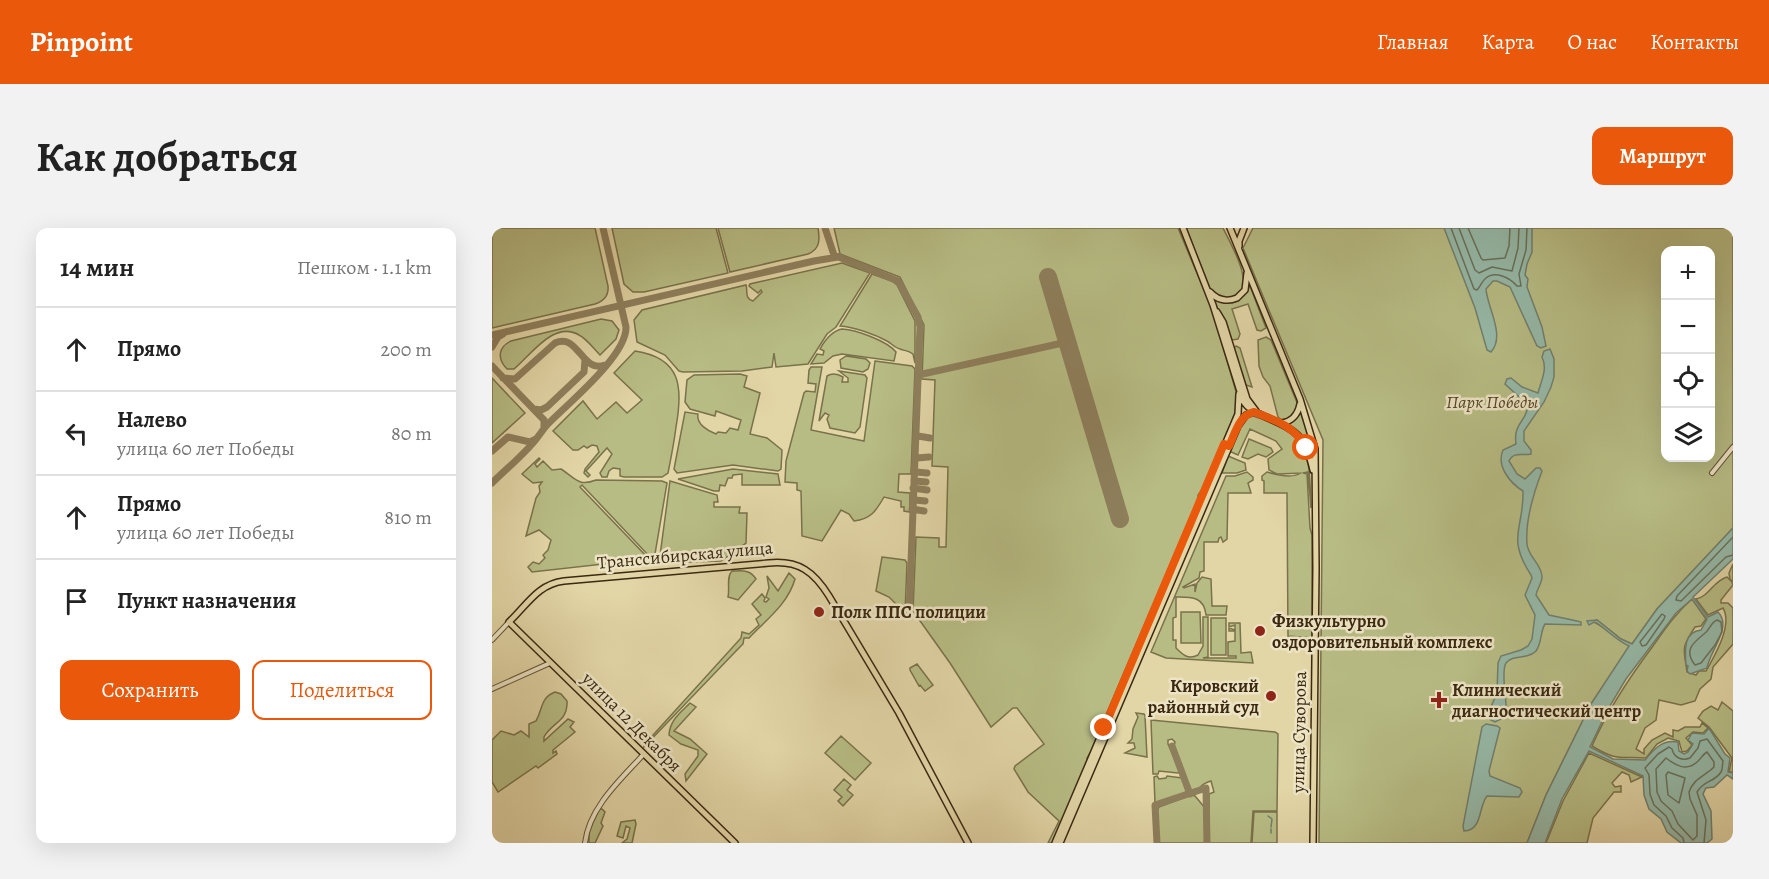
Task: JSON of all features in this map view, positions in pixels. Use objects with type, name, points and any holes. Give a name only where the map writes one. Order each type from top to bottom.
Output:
[{"type":"main road","points":[[1183,228],[1213,305],[1239,394],[1246,405],[1257,414],[1294,430],[1302,439],[1314,477]]},
{"type":"main road","points":[[1230,228],[1300,399],[1313,437],[1314,477]]},
{"type":"main road","points":[[1239,248],[1244,228]]},
{"type":"main road","points":[[1206,285],[1216,298],[1231,300],[1237,298],[1245,290],[1247,267]]},
{"type":"main road","points":[[1213,305],[1223,322],[1247,399],[1257,414]]},
{"type":"main road","points":[[1060,843],[1070,814],[1227,445],[1239,409],[1239,394]]},
{"type":"main road","points":[[1278,423],[1288,422],[1296,416],[1300,399]]},
{"type":"main road","points":[[1227,445],[1243,418],[1248,413],[1257,414]]},
{"type":"main road","name":"улица Суворова","points":[[1313,843],[1316,568],[1314,477]]},
{"type":"main road","name":"Транссибирская улица","points":[[509,622],[536,593],[547,585],[558,582],[775,562],[793,564],[816,579],[829,596],[899,713],[968,841]]},
{"type":"main road","name":"улица 12 Декабря","points":[[509,622],[735,843]]},
{"type":"main road","points":[[1055,843],[1070,814]]},
{"type":"street","points":[[1712,473],[1733,447]]},
{"type":"street","name":"Транссибирская улица","points":[[492,640],[509,622]]},
{"type":"street","points":[[492,689],[550,663]]},
{"type":"street","points":[[585,843],[590,826],[603,801],[643,755]]},
{"type":"green space","points":[[492,228],[595,228],[608,286],[607,295],[595,304],[492,328]]},
{"type":"green space","points":[[612,228],[716,228],[728,273],[644,292],[633,292],[624,284]]},
{"type":"green space","points":[[718,228],[818,228],[819,240],[815,250],[808,254],[730,272]]},
{"type":"green space","points":[[834,228],[1178,228],[1212,309],[1237,395],[1235,413],[1206,484],[1198,495],[1197,504],[1052,843],[1048,843],[1059,821],[1028,792],[1014,769],[1044,744],[1017,708],[1013,708],[991,727],[913,611],[916,537],[939,538],[939,547],[946,547],[948,467],[932,466],[935,380],[922,379],[924,325],[900,277],[840,254]]},
{"type":"green space","points":[[1186,228],[1223,228],[1236,254],[1243,276],[1240,293],[1227,298],[1211,291]]},
{"type":"green space","name":"Парк Победы","points":[[1253,228],[1733,228],[1733,528],[1657,609],[1632,644],[1621,639],[1597,620],[1594,622],[1630,646],[1591,704],[1546,795],[1527,843],[1319,843],[1323,440],[1243,248]]},
{"type":"green space","points":[[842,263],[870,273],[836,327],[827,334],[808,364],[776,367],[774,353],[772,367],[742,371],[683,372],[679,371],[665,355],[637,342],[634,320],[642,310],[746,285],[747,296],[753,301],[762,292],[761,290],[758,293],[749,286],[750,284]]},
{"type":"green space","points":[[872,274],[897,285],[915,321],[915,363],[913,354],[910,352],[870,333],[840,326]]},
{"type":"green space","points":[[1250,286],[1266,328],[1261,331],[1257,330],[1248,304],[1232,309],[1240,334],[1238,339],[1232,340],[1213,299],[1226,303],[1235,302]]},
{"type":"green space","points":[[601,319],[612,321],[619,330],[616,339],[600,355],[579,335],[561,332],[544,341],[514,369],[507,369],[500,357],[503,346],[511,341]]},
{"type":"green space","points":[[842,329],[863,334],[886,344],[896,352],[894,361],[842,354],[833,356],[824,363],[811,364],[817,354],[823,355],[824,351],[820,349],[827,339]]},
{"type":"green space","points":[[1266,337],[1271,340],[1298,405],[1291,418],[1282,420],[1278,417],[1270,386],[1259,366],[1258,340]]},
{"type":"green space","points":[[1236,346],[1240,348],[1252,387],[1246,385],[1233,349]]},
{"type":"green space","points":[[635,351],[662,360],[676,377],[678,413],[668,473],[662,477],[624,477],[620,476],[620,469],[613,468],[607,477],[602,477],[600,473],[612,454],[607,448],[586,471],[590,475],[588,477],[584,473],[585,469],[599,452],[597,446],[592,445],[587,448],[584,446],[573,450],[553,431],[583,401],[597,419],[616,402],[627,413],[642,400],[614,373]]},
{"type":"green space","points":[[846,356],[866,359],[870,363],[868,369],[863,372],[841,368],[840,360]]},
{"type":"green space","points":[[875,361],[912,366],[915,369],[911,474],[899,474],[898,492],[910,493],[910,512],[904,511],[901,501],[884,497],[872,514],[860,520],[854,521],[849,514],[841,510],[822,541],[802,536],[801,491],[797,490],[797,483],[785,482],[786,461],[804,393],[806,391],[815,392],[816,384],[808,383],[809,370],[811,367],[822,367],[811,430],[864,441]]},
{"type":"green space","points":[[839,371],[865,375],[867,378],[860,427],[855,433],[830,428],[827,419],[829,415],[825,413],[819,421],[827,376],[837,375],[843,377],[842,382],[848,382],[848,378]]},
{"type":"green space","points":[[740,374],[747,376],[744,387],[760,393],[750,434],[767,438],[782,450],[781,469],[778,471],[733,465],[677,473],[674,469],[685,412],[698,414],[701,424],[716,434],[726,433],[730,428],[738,430],[741,420],[716,411],[715,416],[690,409],[685,402],[687,380],[694,375]]},
{"type":"green space","points":[[492,378],[525,413],[492,443]]},
{"type":"green space","points":[[1301,412],[1309,437],[1313,463],[1303,438],[1288,424]]},
{"type":"green space","points":[[1250,415],[1285,429],[1296,437],[1307,458],[1311,508],[1308,472],[1303,473],[1307,474],[1312,535],[1312,638],[1288,636],[1287,493],[1264,493],[1264,481],[1262,480],[1262,476],[1267,472],[1280,475],[1289,476],[1301,473],[1277,474],[1269,470],[1268,459],[1282,449],[1276,441],[1250,429],[1238,455],[1229,451],[1239,426]]},
{"type":"green space","points":[[1249,439],[1271,448],[1273,452],[1266,457],[1258,454],[1248,459],[1242,457]]},
{"type":"green space","points":[[1228,456],[1245,463],[1246,470],[1237,473],[1222,473]]},
{"type":"green space","points":[[539,458],[535,464],[537,467],[543,461],[552,470],[561,469],[585,483],[596,480],[667,483],[655,554],[651,558],[582,485],[580,487],[649,559],[532,572],[528,567],[533,562],[539,564],[545,558],[543,555],[548,550],[551,540],[539,530],[526,536],[542,482],[533,483],[522,474]]},
{"type":"green space","points":[[733,469],[778,474],[780,485],[742,485],[742,474],[728,478],[725,486],[720,485],[719,491],[714,491],[678,479]]},
{"type":"green space","points":[[1247,472],[1253,477],[1253,480],[1248,483],[1251,493],[1228,493],[1227,539],[1223,542],[1221,537],[1218,542],[1204,542],[1204,571],[1200,572],[1199,578],[1183,587],[1195,584],[1195,592],[1197,583],[1202,577],[1211,579],[1212,606],[1227,606],[1226,615],[1206,615],[1200,601],[1176,597],[1173,640],[1176,640],[1176,648],[1183,655],[1191,657],[1198,655],[1203,646],[1203,617],[1208,617],[1208,657],[1203,658],[1236,658],[1236,656],[1228,656],[1228,642],[1235,641],[1235,631],[1229,631],[1229,628],[1235,630],[1235,625],[1229,627],[1229,623],[1240,623],[1241,653],[1251,652],[1253,663],[1166,658],[1151,652],[1226,476]]},
{"type":"green space","points":[[670,481],[717,495],[718,502],[714,502],[714,507],[740,507],[739,513],[747,513],[746,543],[721,561],[659,563]]},
{"type":"green space","points":[[882,557],[905,560],[907,563],[905,613],[889,597],[876,591]]},
{"type":"green space","points":[[1733,564],[1733,581],[1731,580],[1733,585],[1721,603],[1728,603],[1733,608],[1733,644],[1713,667],[1711,679],[1700,689],[1695,701],[1681,705],[1659,700],[1656,720],[1645,728],[1636,749],[1644,754],[1644,749],[1652,740],[1665,733],[1673,737],[1673,730],[1700,727],[1702,723],[1708,728],[1703,733],[1693,732],[1686,738],[1692,745],[1687,751],[1682,752],[1679,741],[1668,738],[1657,744],[1646,758],[1614,756],[1592,746],[1627,682],[1671,621],[1692,599],[1706,619],[1701,626],[1695,627],[1685,645],[1687,672],[1696,675],[1699,671],[1706,671],[1722,640],[1726,615],[1723,608],[1708,615],[1696,599],[1705,595],[1722,579],[1727,577],[1730,580],[1729,573]]},
{"type":"green space","points":[[732,571],[748,572],[756,579],[738,600],[728,597],[729,576]]},
{"type":"green space","points":[[789,573],[795,579],[782,604],[749,638],[744,638],[743,644],[644,747],[741,638],[742,632],[749,634],[759,625],[756,619],[761,615],[752,604],[762,594],[764,601],[769,599],[766,597],[769,588],[767,576],[778,591]]},
{"type":"green space","points":[[1181,612],[1200,612],[1201,643],[1181,643]]},
{"type":"green space","points":[[1211,618],[1226,618],[1226,655],[1211,655]]},
{"type":"green space","points":[[917,664],[933,685],[925,691],[919,686],[910,670]]},
{"type":"green space","points":[[555,692],[561,694],[567,701],[567,708],[562,718],[547,732],[544,741],[568,719],[574,722],[570,727],[575,732],[553,750],[553,753],[556,751],[557,754],[498,792],[492,782],[492,740],[501,731],[514,735],[521,731],[529,737],[529,724],[536,721],[544,701]]},
{"type":"green space","points":[[1722,702],[1733,711],[1733,772],[1729,772],[1732,758],[1709,727],[1698,718],[1711,706],[1718,710]]},
{"type":"green space","points":[[690,703],[696,707],[674,731],[690,739],[707,754],[686,781],[685,774],[698,756],[698,750],[681,744],[669,735],[673,721]]},
{"type":"green space","points":[[1136,713],[1145,716],[1147,757],[1125,753],[1135,748],[1134,743],[1128,743],[1132,739],[1138,717]]},
{"type":"green space","points":[[1151,720],[1278,734],[1277,811],[1253,811],[1251,843],[1209,843],[1209,794],[1214,792],[1211,781],[1194,792],[1189,791],[1174,746],[1175,742],[1172,739],[1168,740],[1168,744],[1180,771],[1178,773],[1159,771],[1158,774],[1153,774]]},
{"type":"green space","points":[[841,736],[871,763],[855,780],[825,753]]},
{"type":"green space","points":[[1589,753],[1642,777],[1631,782],[1629,775],[1622,772],[1612,783],[1615,787],[1621,786],[1621,792],[1614,792],[1593,818],[1587,843],[1546,843],[1563,801]]},
{"type":"green space","points":[[1157,776],[1159,779],[1167,776],[1182,778],[1186,790],[1185,795],[1155,803],[1154,777]]},
{"type":"green space","points":[[844,779],[851,785],[847,790],[853,795],[843,806],[838,801],[842,797],[834,790]]},
{"type":"green space","points":[[1191,795],[1195,796],[1205,808],[1205,843],[1159,843],[1156,813],[1159,807]]},
{"type":"green space","points":[[599,809],[605,812],[601,823],[603,826],[595,843],[589,843],[589,831]]},
{"type":"green space","points":[[1254,812],[1277,812],[1277,843],[1252,843]]},
{"type":"green space","points":[[635,820],[632,843],[622,843],[627,839],[630,828],[626,826],[623,838],[617,836],[621,822]]},
{"type":"water","points":[[1444,228],[1532,228],[1532,252],[1525,275],[1546,346],[1541,348],[1537,346],[1510,287],[1493,281],[1486,289],[1497,338],[1491,352],[1487,350],[1475,308]]},
{"type":"water","points":[[1550,349],[1554,359],[1554,377],[1551,387],[1544,402],[1524,431],[1524,441],[1531,450],[1531,454],[1516,455],[1509,461],[1517,474],[1525,479],[1536,468],[1542,471],[1527,526],[1528,549],[1540,568],[1542,579],[1536,595],[1549,615],[1581,622],[1581,625],[1545,624],[1539,645],[1533,654],[1509,660],[1506,663],[1504,677],[1506,708],[1501,719],[1495,722],[1487,716],[1497,693],[1498,663],[1501,656],[1528,646],[1532,639],[1535,615],[1525,595],[1532,578],[1519,551],[1518,542],[1523,491],[1509,479],[1501,462],[1503,450],[1516,444],[1516,431],[1528,405],[1505,384],[1507,379],[1511,378],[1522,387],[1538,393],[1544,370],[1542,357],[1544,351]]},
{"type":"water","points":[[1733,528],[1733,559],[1693,597],[1708,617],[1718,612],[1722,618],[1722,632],[1707,668],[1690,674],[1687,671],[1686,643],[1691,634],[1701,630],[1707,619],[1692,599],[1676,613],[1626,679],[1608,709],[1590,747],[1613,759],[1645,760],[1659,746],[1673,741],[1678,742],[1679,751],[1684,754],[1693,744],[1688,740],[1692,733],[1704,734],[1709,728],[1725,754],[1730,758],[1728,772],[1733,773],[1733,779],[1727,775],[1714,787],[1706,788],[1703,794],[1711,811],[1712,839],[1707,843],[1681,843],[1667,832],[1661,819],[1649,809],[1644,795],[1643,776],[1589,751],[1562,799],[1545,843],[1527,843],[1546,795],[1591,704],[1629,646],[1597,623],[1589,625],[1587,621],[1597,620],[1621,639],[1632,644],[1657,609]]},
{"type":"water","points":[[1486,724],[1500,728],[1489,771],[1490,776],[1520,788],[1522,792],[1519,797],[1487,796],[1474,827],[1464,831],[1463,826],[1482,727]]},
{"type":"waterway","points":[[1268,816],[1272,819],[1271,827]]},
{"type":"taxiway","points":[[492,483],[594,380],[617,352],[624,339],[626,327],[603,228]]},
{"type":"taxiway","points":[[825,228],[834,255],[898,281],[918,317],[920,327],[909,615]]},
{"type":"taxiway","points":[[492,335],[838,257]]},
{"type":"taxiway","points":[[492,347],[498,337],[503,334]]},
{"type":"taxiway","points":[[503,378],[515,379],[555,343],[563,341],[575,347],[591,364],[605,365]]},
{"type":"taxiway","points":[[918,375],[1067,342]]},
{"type":"taxiway","points":[[534,409],[541,410],[547,407],[584,372],[585,360]]},
{"type":"taxiway","points":[[492,366],[544,420],[544,428]]},
{"type":"taxiway","points":[[916,434],[930,438]]},
{"type":"taxiway","points":[[492,451],[508,437],[530,442],[536,439]]},
{"type":"taxiway","points":[[915,456],[917,458],[929,457]]},
{"type":"taxiway","points":[[914,470],[927,473]]},
{"type":"taxiway","points":[[914,480],[926,482]]},
{"type":"taxiway","points":[[913,488],[927,490]]},
{"type":"taxiway","points":[[913,498],[925,501]]},
{"type":"taxiway","points":[[912,509],[924,511]]},
{"type":"taxiway","points":[[1172,746],[1190,794]]},
{"type":"taxiway","points":[[1157,843],[1155,805],[1206,788],[1207,843]]},
{"type":"runway","points":[[1048,277],[1120,519]]},
{"type":"place","name":"Полк ППС полиции","points":[[819,612]]},
{"type":"place","name":"Физкультурно оздоровительный комплекс","points":[[1260,631]]},
{"type":"place","name":"Кировский районный суд","points":[[1271,696]]},
{"type":"place","name":"Клинический диагностический центр","points":[[1439,700]]},
{"type":"route","points":[[1104,728],[1224,444],[1229,446],[1243,418],[1248,413],[1254,412],[1294,430],[1306,448]]}]
